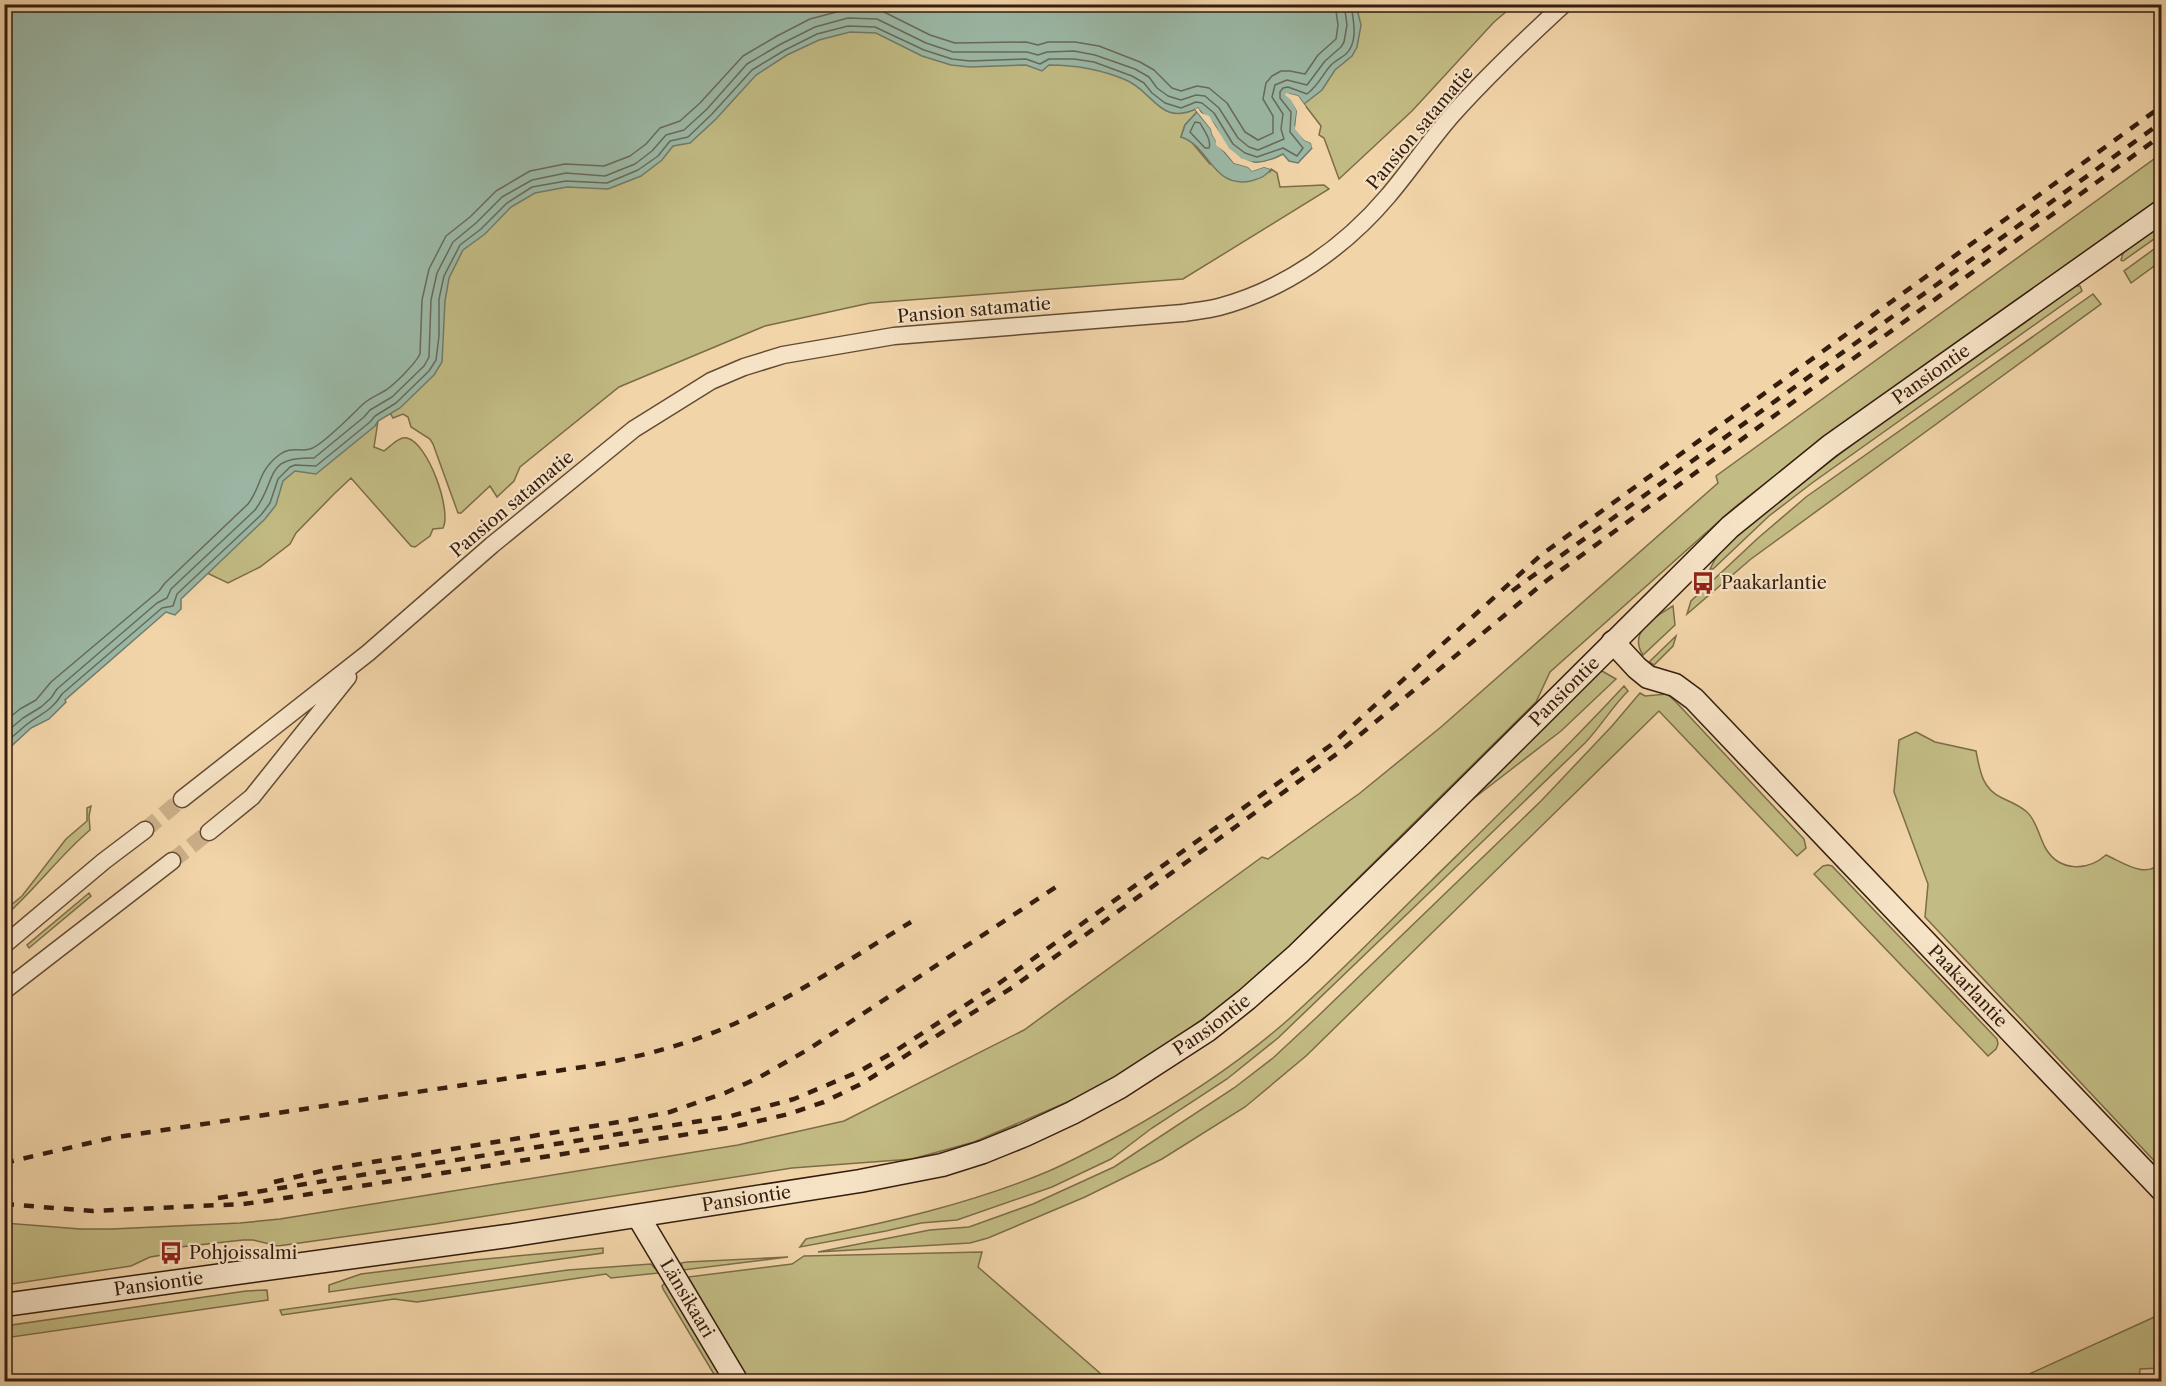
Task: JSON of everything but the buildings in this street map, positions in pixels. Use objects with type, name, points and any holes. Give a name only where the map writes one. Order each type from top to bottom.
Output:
[{"type":"street","name":"Pansion satamatie","points":[[182,799],[368,653],[492,545],[634,429],[711,381],[744,367],[783,355],[894,336],[1183,313],[1219,307],[1281,282],[1349,237],[1371,216],[1453,114],[1523,42],[1564,4]]},
{"type":"street","name":"Pansiontie","points":[[4,1305],[507,1236],[860,1181],[942,1165],[983,1152],[1072,1113],[1120,1087],[1208,1030],[1298,954],[1730,527],[1778,486],[1839,439],[2162,211]]},
{"type":"street","name":"Paakarlantie","points":[[1613,642],[1648,677],[1675,685],[1694,699],[2162,1190]]},
{"type":"street","name":"Pansion satamatie","points":[[209,832],[252,797],[368,653]]},
{"type":"street","points":[[4,945],[104,861],[145,830]]},
{"type":"street","points":[[4,991],[172,861]]},
{"type":"street","name":"Länsikaari","points":[[638,1215],[737,1382]]},
{"type":"shaded area","points":[[1310,5],[1514,5],[1494,22],[1412,111],[1339,179],[1324,138],[1319,135],[1321,126],[1298,96]]},
{"type":"shaded area","points":[[772,25],[1029,34],[1195,109],[1197,112],[1185,125],[1181,137],[1189,139],[1210,164],[1270,172],[1271,169],[1277,173],[1280,187],[1324,185],[1329,189],[1183,279],[870,303],[765,326],[619,387],[520,467],[514,481],[497,497],[490,486],[461,513],[458,513],[430,439],[411,427],[408,417],[403,414],[393,418],[390,413],[454,210]]},
{"type":"shaded area","points":[[2161,154],[2161,199],[1773,477],[1735,507],[1550,672],[1536,702],[1251,984],[1157,1052],[1086,1094],[974,1142],[912,1159],[792,1168],[435,1224],[278,1246],[243,1240],[162,1249],[162,1255],[150,1257],[131,1266],[5,1285],[5,1223],[112,1229],[280,1219],[738,1145],[844,1121],[1024,1030],[1262,857],[1268,859],[1360,793],[1441,727],[1718,483],[1716,476]]},
{"type":"shaded area","points":[[2161,221],[2161,234],[2123,261],[2121,260],[2124,250]]},
{"type":"shaded area","points":[[2161,244],[2161,261],[2131,283],[2124,271]]},
{"type":"shaded area","points":[[2073,286],[2080,286],[2082,291],[1812,483],[1769,516],[1713,569],[1710,569],[1725,546],[1757,516],[1896,412]]},
{"type":"shaded area","points":[[2093,294],[2101,304],[1751,559],[1687,614],[1691,601],[1806,497]]},
{"type":"shaded area","points":[[378,421],[374,447],[384,451],[398,440],[407,438],[423,452],[441,493],[445,519],[443,528],[433,529],[430,536],[415,547],[411,546],[351,478],[296,533],[290,544],[260,567],[228,583],[209,574],[207,565],[238,497]]},
{"type":"shaded area","points":[[1673,606],[1675,625],[1643,655],[1639,646],[1641,632],[1652,620]]},
{"type":"shaded area","points":[[1676,636],[1673,646],[1654,665],[1649,662]]},
{"type":"shaded area","points":[[1602,671],[1616,679],[1561,731],[1465,805],[1597,673]]},
{"type":"shaded area","points":[[1624,686],[1628,691],[1585,743],[1278,1038],[1227,1079],[1152,1128],[1111,1159],[1052,1187],[957,1220],[921,1223],[800,1247],[806,1239],[899,1219],[960,1203],[1020,1183],[1077,1158],[1122,1134],[1208,1081],[1270,1036],[1325,985],[1529,785]]},
{"type":"shaded area","points":[[1640,693],[1645,696],[1667,694],[1676,702],[1804,839],[1806,848],[1797,856],[1659,711],[1306,1056],[1245,1107],[1162,1159],[1085,1197],[988,1238],[970,1243],[818,1252],[930,1230],[969,1227],[1033,1204],[1114,1167],[1234,1088],[1273,1058],[1316,1018],[1541,801]]},
{"type":"shaded area","points":[[1916,732],[1935,742],[1976,751],[1981,772],[1990,790],[2027,812],[2046,849],[2059,862],[2074,867],[2083,866],[2106,855],[2141,870],[2155,868],[2161,863],[2161,1168],[1925,917],[1928,884],[1894,792],[1899,740]]},
{"type":"shaded area","points":[[91,806],[90,830],[5,916],[5,910],[22,896],[66,839],[87,821],[87,808]]},
{"type":"shaded area","points":[[1823,866],[1832,866],[1997,1039],[1996,1049],[1988,1056],[1814,874]]},
{"type":"shaded area","points":[[89,893],[91,896],[29,948],[27,945]]},
{"type":"shaded area","points":[[603,1248],[603,1253],[329,1292],[329,1285],[361,1274],[474,1260]]},
{"type":"shaded area","points":[[982,1252],[978,1267],[1109,1381],[749,1381],[688,1277],[792,1264],[804,1256]]},
{"type":"shaded area","points":[[788,1257],[683,1270],[681,1263],[687,1262]]},
{"type":"shaded area","points":[[651,1264],[659,1273],[611,1278],[606,1274],[417,1302],[394,1299],[282,1315],[280,1310],[568,1270]]},
{"type":"shaded area","points":[[666,1282],[727,1381],[718,1381],[663,1289],[662,1286]]},
{"type":"shaded area","points":[[267,1290],[268,1300],[5,1338],[5,1326],[246,1291]]},
{"type":"shaded area","points":[[2161,1314],[2161,1368],[2140,1369],[2139,1381],[2014,1381]]},
{"type":"water","points":[[5,5],[1356,5],[1361,25],[1357,47],[1352,56],[1335,70],[1322,90],[1304,104],[1298,96],[1290,94],[1297,111],[1295,125],[1304,140],[1311,143],[1312,148],[1298,163],[1289,161],[1283,154],[1273,159],[1255,162],[1240,158],[1226,145],[1214,124],[1198,108],[1185,113],[1166,111],[1136,85],[1088,68],[1049,65],[1042,71],[1026,65],[970,67],[951,65],[922,56],[876,33],[850,32],[819,40],[787,55],[756,75],[716,119],[690,143],[673,146],[662,160],[641,176],[608,189],[567,187],[535,193],[511,207],[485,234],[463,250],[449,278],[445,301],[442,362],[434,375],[400,408],[378,421],[375,426],[316,474],[295,471],[283,481],[276,505],[265,519],[181,599],[181,609],[175,615],[166,612],[65,700],[66,702],[49,719],[31,728],[5,752]]},
{"type":"water","points":[[1197,112],[1211,129],[1220,147],[1234,163],[1248,167],[1252,171],[1264,167],[1271,169],[1257,179],[1238,182],[1219,173],[1199,149],[1181,137],[1185,125]]},
{"type":"pier","points":[[1286,93],[1298,96],[1306,107],[1293,98],[1300,110],[1298,128],[1306,138],[1313,141],[1315,147],[1312,148],[1311,143],[1304,140],[1295,129],[1297,111],[1285,95]]},
{"type":"pier","points":[[1198,108],[1201,113],[1209,116],[1229,148],[1241,158],[1257,164],[1271,160],[1271,163],[1266,165],[1271,166],[1271,169],[1264,167],[1252,171],[1248,167],[1234,163],[1216,145],[1211,129],[1195,109]]},
{"type":"tunnel","points":[[145,830],[182,799]]},
{"type":"tunnel","points":[[172,861],[209,832]]},
{"type":"railway","points":[[218,1198],[731,1116],[794,1099],[858,1072],[892,1053],[998,984],[1331,745],[1541,555],[2162,106]]},
{"type":"railway","points":[[1512,591],[2162,122]]},
{"type":"railway","points":[[4,1204],[93,1211],[266,1201],[733,1127],[789,1114],[824,1102],[863,1083],[1013,987],[1338,753],[1546,581],[2162,135]]},
{"type":"railway","points":[[274,1182],[335,1168],[625,1121],[670,1112],[725,1093],[758,1078],[809,1049],[1056,887]]},
{"type":"railway","points":[[4,1163],[111,1138],[583,1067],[653,1052],[720,1030],[769,1007],[911,922]]},
{"type":"place","name":"Paakarlantie","points":[[1703,583]]},
{"type":"place","name":"Pohjoissalmi","points":[[171,1253]]}]
